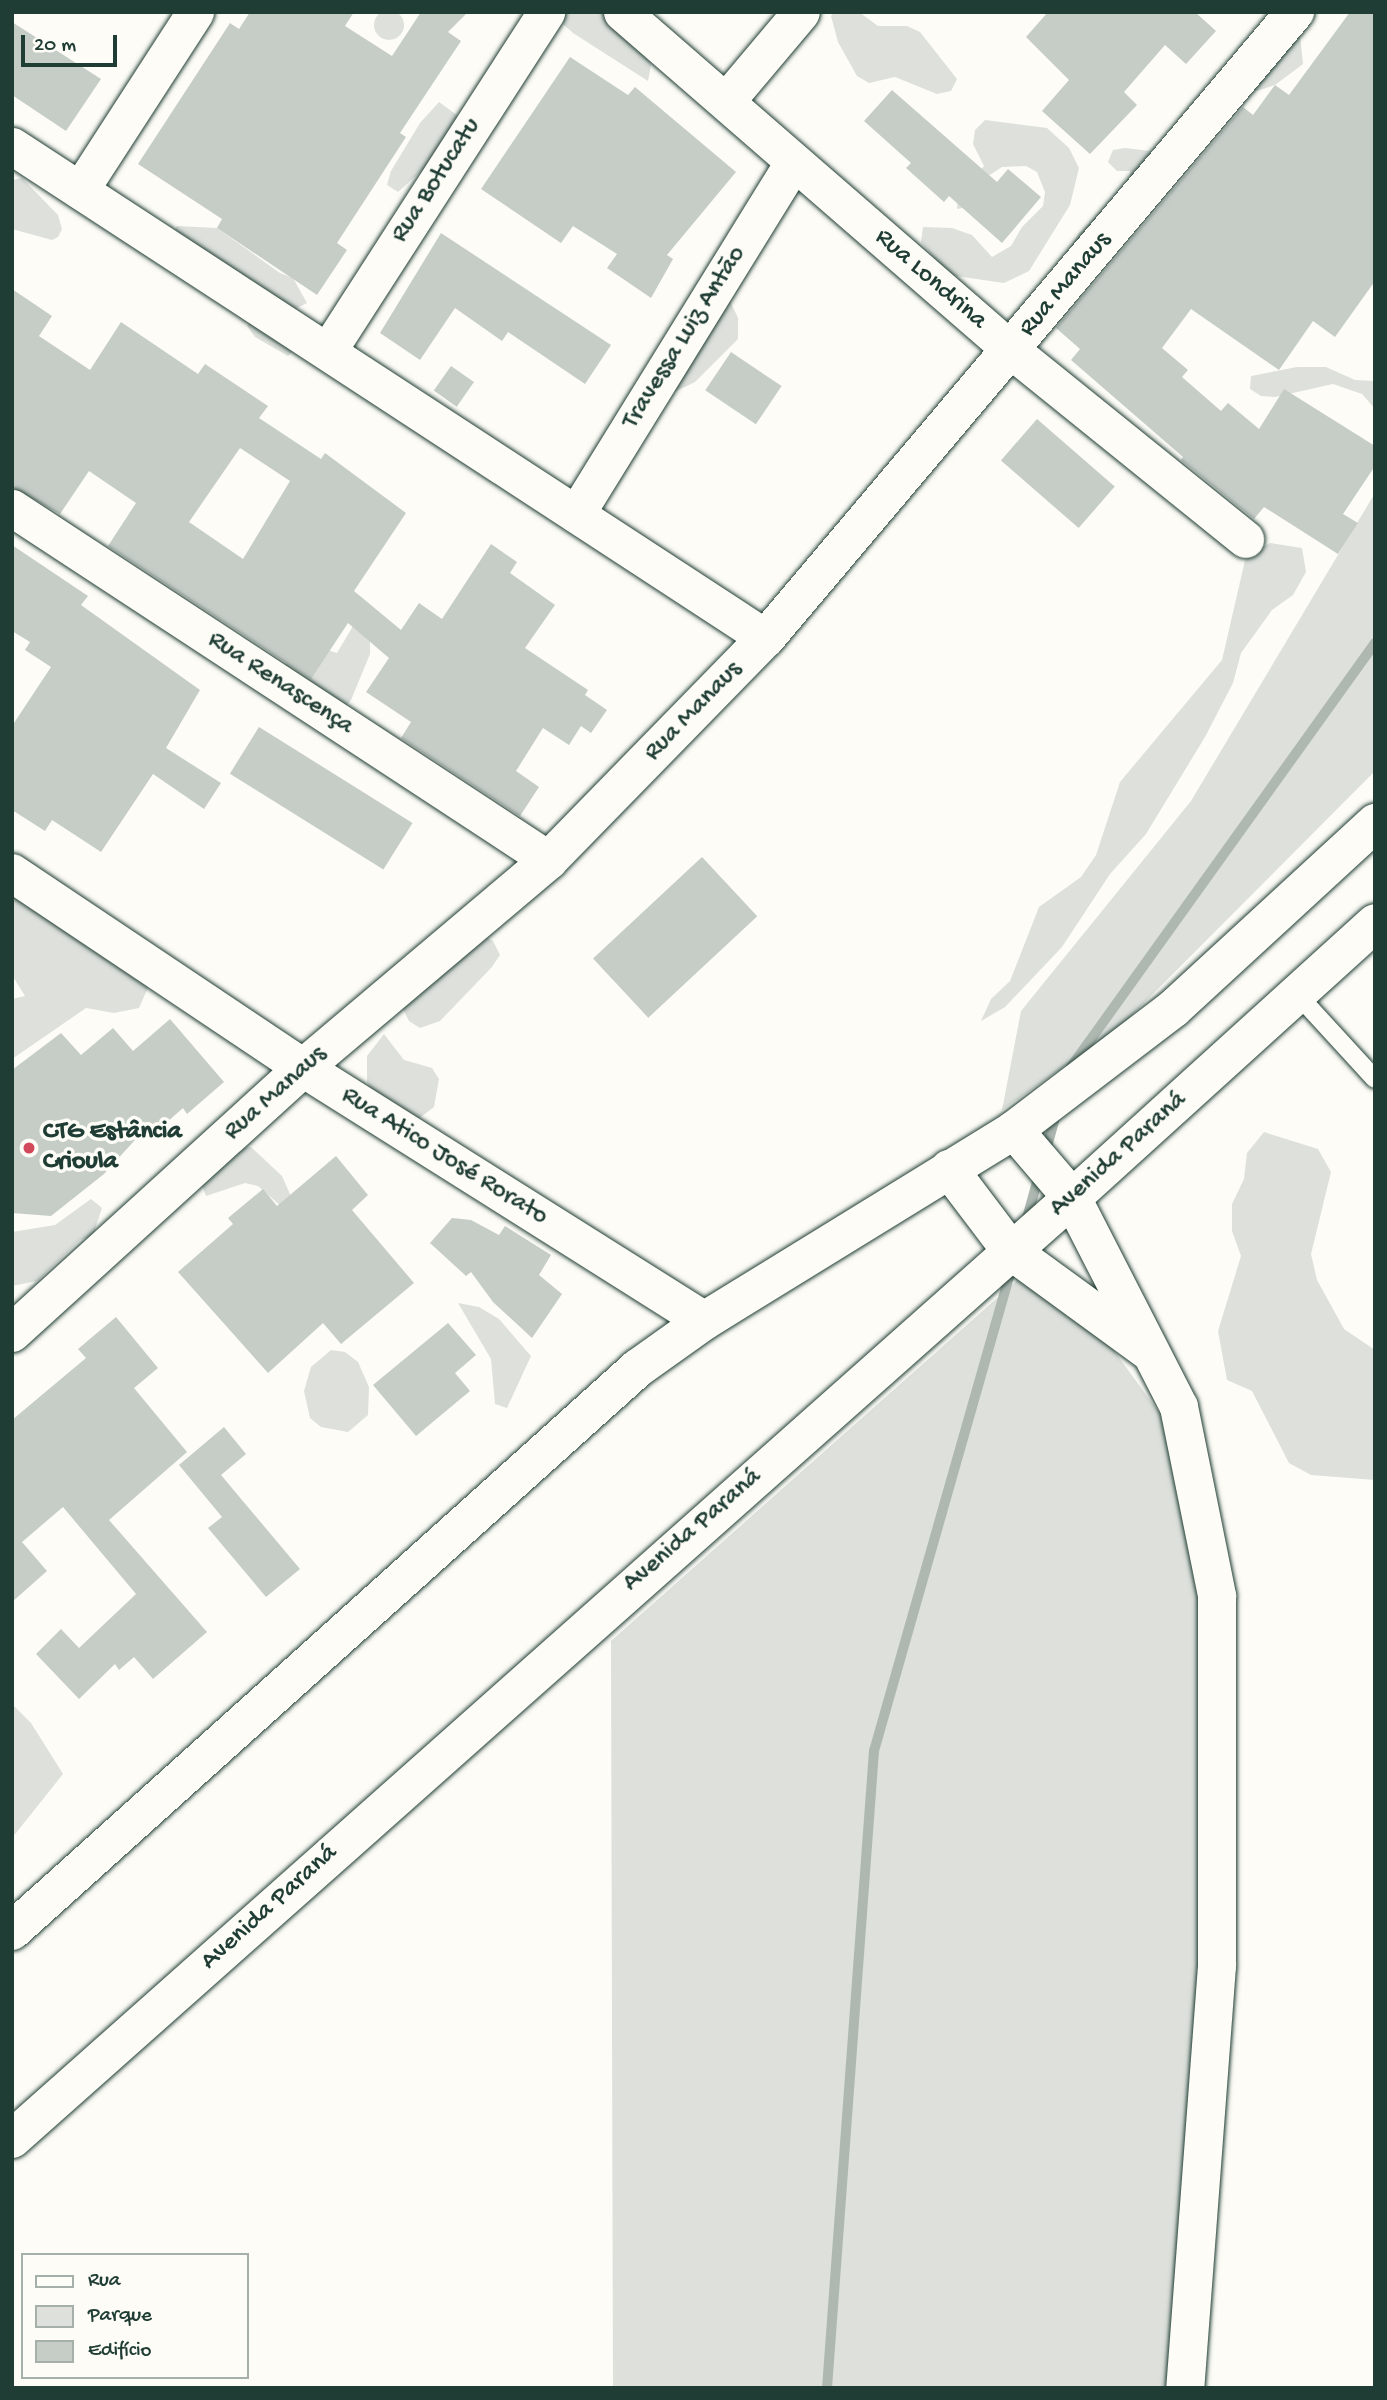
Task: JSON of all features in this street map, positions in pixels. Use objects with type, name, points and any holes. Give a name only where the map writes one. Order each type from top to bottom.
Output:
[{"type":"street","points":[[80,190],[195,12]]},
{"type":"street","name":"Rua Botucatu","points":[[329,349],[545,12]]},
{"type":"street","name":"Rua Londrina","points":[[622,12],[1011,350],[1245,540]]},
{"type":"street","points":[[726,101],[801,12]]},
{"type":"street","name":"Rua Manaus","points":[[12,1333],[303,1068],[549,860],[766,638],[1295,12]]},
{"type":"street","points":[[12,146],[329,349],[766,638]]},
{"type":"street","name":"Travessa Luiz Antão","points":[[576,514],[793,162]]},
{"type":"street","name":"Rua Renascença","points":[[12,508],[549,860]]},
{"type":"street","points":[[12,1931],[628,1378],[704,1321],[1026,1120],[1172,1009],[1375,823]]},
{"type":"street","name":"Rua Atico José Rorato","points":[[12,873],[303,1068],[704,1321]]},
{"type":"street","name":"Avenida Paraná","points":[[12,2138],[1072,1198],[1375,923]]},
{"type":"street","points":[[1026,1120],[1072,1198],[1179,1406],[1192,1454],[1217,1596],[1217,1966],[1185,2388]]},
{"type":"street","points":[[949,1169],[1011,1251],[1155,1356]]},
{"type":"lane","points":[[1297,994],[1375,1079]]},
{"type":"green space","points":[[389,10],[400,14],[404,25],[400,36],[389,40],[378,36],[374,25],[378,14]]},
{"type":"green space","points":[[561,12],[608,12],[644,52],[651,65],[648,81],[573,33],[563,24]]},
{"type":"green space","points":[[834,12],[859,12],[878,26],[907,26],[920,32],[957,79],[951,91],[937,94],[895,77],[869,83],[857,76],[838,42],[831,16]]},
{"type":"green space","points":[[1300,35],[1303,64],[1275,85],[1247,94]]},
{"type":"green space","points":[[439,102],[458,116],[429,164],[398,192],[387,185],[391,171],[420,123]]},
{"type":"green space","points":[[985,120],[1047,128],[1069,148],[1079,168],[1070,205],[1029,271],[1004,283],[949,275],[921,242],[923,227],[952,228],[972,235],[992,257],[1011,246],[1022,227],[1043,206],[1045,192],[1037,172],[1026,166],[1002,167],[985,178],[968,207],[957,209],[958,196],[984,166],[973,144],[975,130]]},
{"type":"green space","points":[[1125,148],[1167,153],[1074,263],[1072,245],[1079,233],[1130,183],[1130,171],[1117,171],[1108,162],[1113,150]]},
{"type":"green space","points":[[22,178],[58,215],[62,229],[58,237],[52,240],[12,229],[12,180]]},
{"type":"green space","points":[[177,226],[217,228],[280,273],[293,278],[307,303],[295,309],[297,347],[288,356],[255,337],[247,326],[254,316],[171,237]]},
{"type":"green space","points":[[729,299],[738,318],[738,339],[695,382],[668,395]]},
{"type":"green space","points":[[1297,367],[1326,367],[1355,380],[1375,381],[1375,409],[1362,394],[1333,384],[1275,397],[1261,396],[1250,389],[1251,376]]},
{"type":"green space","points":[[1375,493],[1375,771],[1120,1027],[1002,1110],[1021,1011],[1191,801]]},
{"type":"green space","points":[[1270,543],[1302,548],[1306,572],[1293,595],[1272,610],[1241,653],[1233,683],[1205,737],[1146,834],[1110,874],[1062,947],[1005,1007],[981,1021],[991,999],[1010,981],[1039,907],[1081,877],[1096,855],[1120,782],[1222,660],[1246,556]]},
{"type":"green space","points":[[353,626],[370,640],[370,654],[351,700],[342,711],[281,674],[287,661],[324,649],[337,653]]},
{"type":"green space","points":[[12,882],[150,983],[139,1008],[114,1013],[86,1008],[12,1059],[12,999],[25,996],[12,975]]},
{"type":"green space","points":[[481,934],[493,941],[500,955],[492,967],[440,1021],[420,1028],[409,1021],[403,1009],[408,996]]},
{"type":"green space","points":[[384,1034],[404,1060],[432,1068],[439,1079],[434,1107],[413,1123],[380,1105],[367,1082],[367,1056]]},
{"type":"green space","points":[[1264,1132],[1318,1149],[1331,1172],[1311,1254],[1317,1280],[1344,1329],[1375,1350],[1375,1480],[1311,1475],[1289,1463],[1252,1391],[1227,1380],[1218,1331],[1241,1256],[1232,1231],[1232,1204],[1244,1179],[1247,1153]]},
{"type":"green space","points":[[251,1147],[282,1176],[293,1201],[283,1208],[258,1186],[245,1183],[206,1196],[201,1183],[238,1148]]},
{"type":"green space","points":[[91,1199],[102,1208],[93,1235],[80,1240],[37,1281],[12,1286],[12,1232],[55,1225]]},
{"type":"green space","points":[[1023,1275],[1112,1348],[1166,1422],[1202,1616],[1206,1984],[1183,2388],[613,2388],[611,1641]]},
{"type":"green space","points":[[458,1303],[479,1307],[499,1319],[531,1356],[507,1408],[495,1404],[491,1359]]},
{"type":"green space","points":[[331,1350],[345,1352],[358,1362],[369,1387],[368,1415],[348,1432],[321,1427],[310,1418],[304,1391],[311,1367]]},
{"type":"green space","points":[[12,1704],[31,1723],[63,1774],[12,1838]]},
{"type":"building","points":[[250,12],[354,12],[345,26],[392,56],[421,12],[468,12],[448,32],[461,41],[400,133],[406,137],[337,243],[347,250],[317,295],[217,228],[222,219],[138,164],[230,23],[239,29]]},
{"type":"building","points":[[1048,12],[1195,12],[1216,31],[1186,64],[1165,45],[1124,92],[1137,105],[1090,154],[1042,111],[1069,80],[1026,37]]},
{"type":"building","points":[[1350,12],[1375,12],[1375,281],[1335,337],[1313,321],[1279,370],[1191,309],[1162,348],[1188,370],[1182,377],[1221,411],[1228,403],[1259,429],[1284,389],[1375,446],[1375,466],[1343,514],[1358,523],[1338,554],[1264,507],[1254,519],[1181,460],[1183,457],[1071,360],[1080,349],[1056,328],[1243,107],[1253,115],[1275,85],[1289,95]]},
{"type":"building","points":[[12,22],[101,79],[66,131],[12,95]]},
{"type":"building","points":[[570,57],[628,95],[635,87],[736,172],[667,255],[673,259],[651,298],[607,268],[617,254],[573,226],[561,243],[481,189]]},
{"type":"building","points":[[892,90],[997,182],[1008,169],[1041,197],[1002,243],[949,196],[944,202],[906,168],[911,163],[864,121]]},
{"type":"building","points":[[441,233],[611,345],[585,384],[508,332],[502,341],[455,308],[420,360],[380,333]]},
{"type":"building","points":[[12,289],[52,316],[39,336],[90,370],[121,322],[198,374],[205,364],[268,406],[259,418],[321,459],[325,453],[406,513],[354,591],[401,630],[419,603],[442,619],[491,544],[517,562],[510,573],[555,605],[525,648],[588,690],[585,695],[607,710],[591,733],[581,726],[569,745],[543,728],[516,771],[539,787],[520,816],[401,738],[411,722],[366,692],[389,658],[348,623],[311,679],[108,546],[136,503],[89,471],[60,514],[12,487]],"holes":[[[240,448],[290,481],[243,559],[189,522]]]},
{"type":"building","points":[[731,352],[782,386],[756,424],[705,390]]},
{"type":"building","points":[[451,366],[474,382],[457,407],[434,391]]},
{"type":"building","points":[[1037,419],[1115,487],[1079,528],[1001,461]]},
{"type":"building","points":[[12,545],[88,596],[81,605],[200,690],[166,748],[221,783],[204,809],[153,774],[101,852],[52,820],[45,831],[12,810],[12,726],[51,667],[25,650],[30,642],[12,631]]},
{"type":"building","points":[[259,727],[412,823],[383,870],[230,774]]},
{"type":"building","points":[[702,857],[757,916],[648,1018],[593,959]]},
{"type":"building","points":[[170,1019],[224,1082],[187,1114],[183,1108],[151,1136],[145,1129],[104,1174],[51,1216],[12,1213],[12,1070],[61,1033],[81,1055],[113,1028],[133,1051]]},
{"type":"building","points":[[336,1156],[368,1195],[352,1210],[414,1283],[341,1344],[323,1323],[268,1373],[178,1272],[233,1224],[228,1218],[263,1189],[277,1206]]},
{"type":"building","points":[[452,1218],[471,1220],[499,1235],[505,1226],[551,1255],[539,1275],[562,1294],[532,1338],[493,1302],[471,1272],[466,1276],[430,1243]]},
{"type":"building","points":[[116,1317],[158,1368],[134,1388],[187,1452],[109,1520],[207,1632],[153,1679],[134,1657],[119,1670],[115,1664],[79,1699],[36,1654],[61,1629],[79,1648],[136,1594],[63,1507],[22,1542],[47,1571],[12,1602],[12,1420],[86,1358],[78,1349]]},
{"type":"building","points":[[448,1323],[476,1355],[455,1373],[470,1391],[416,1436],[373,1385]]},
{"type":"building","points":[[224,1427],[246,1454],[221,1475],[300,1569],[266,1597],[208,1528],[222,1517],[179,1465]]},
{"type":"waterway","points":[[1071,1067],[1375,643]]},
{"type":"waterway","points":[[1045,1154],[1056,1114]]},
{"type":"waterway","points":[[1027,1218],[1039,1175]]},
{"type":"waterway","points":[[827,2388],[874,1751],[1011,1270]]},
{"type":"place","name":"CTG Estância Crioula","points":[[29,1148]]}]
